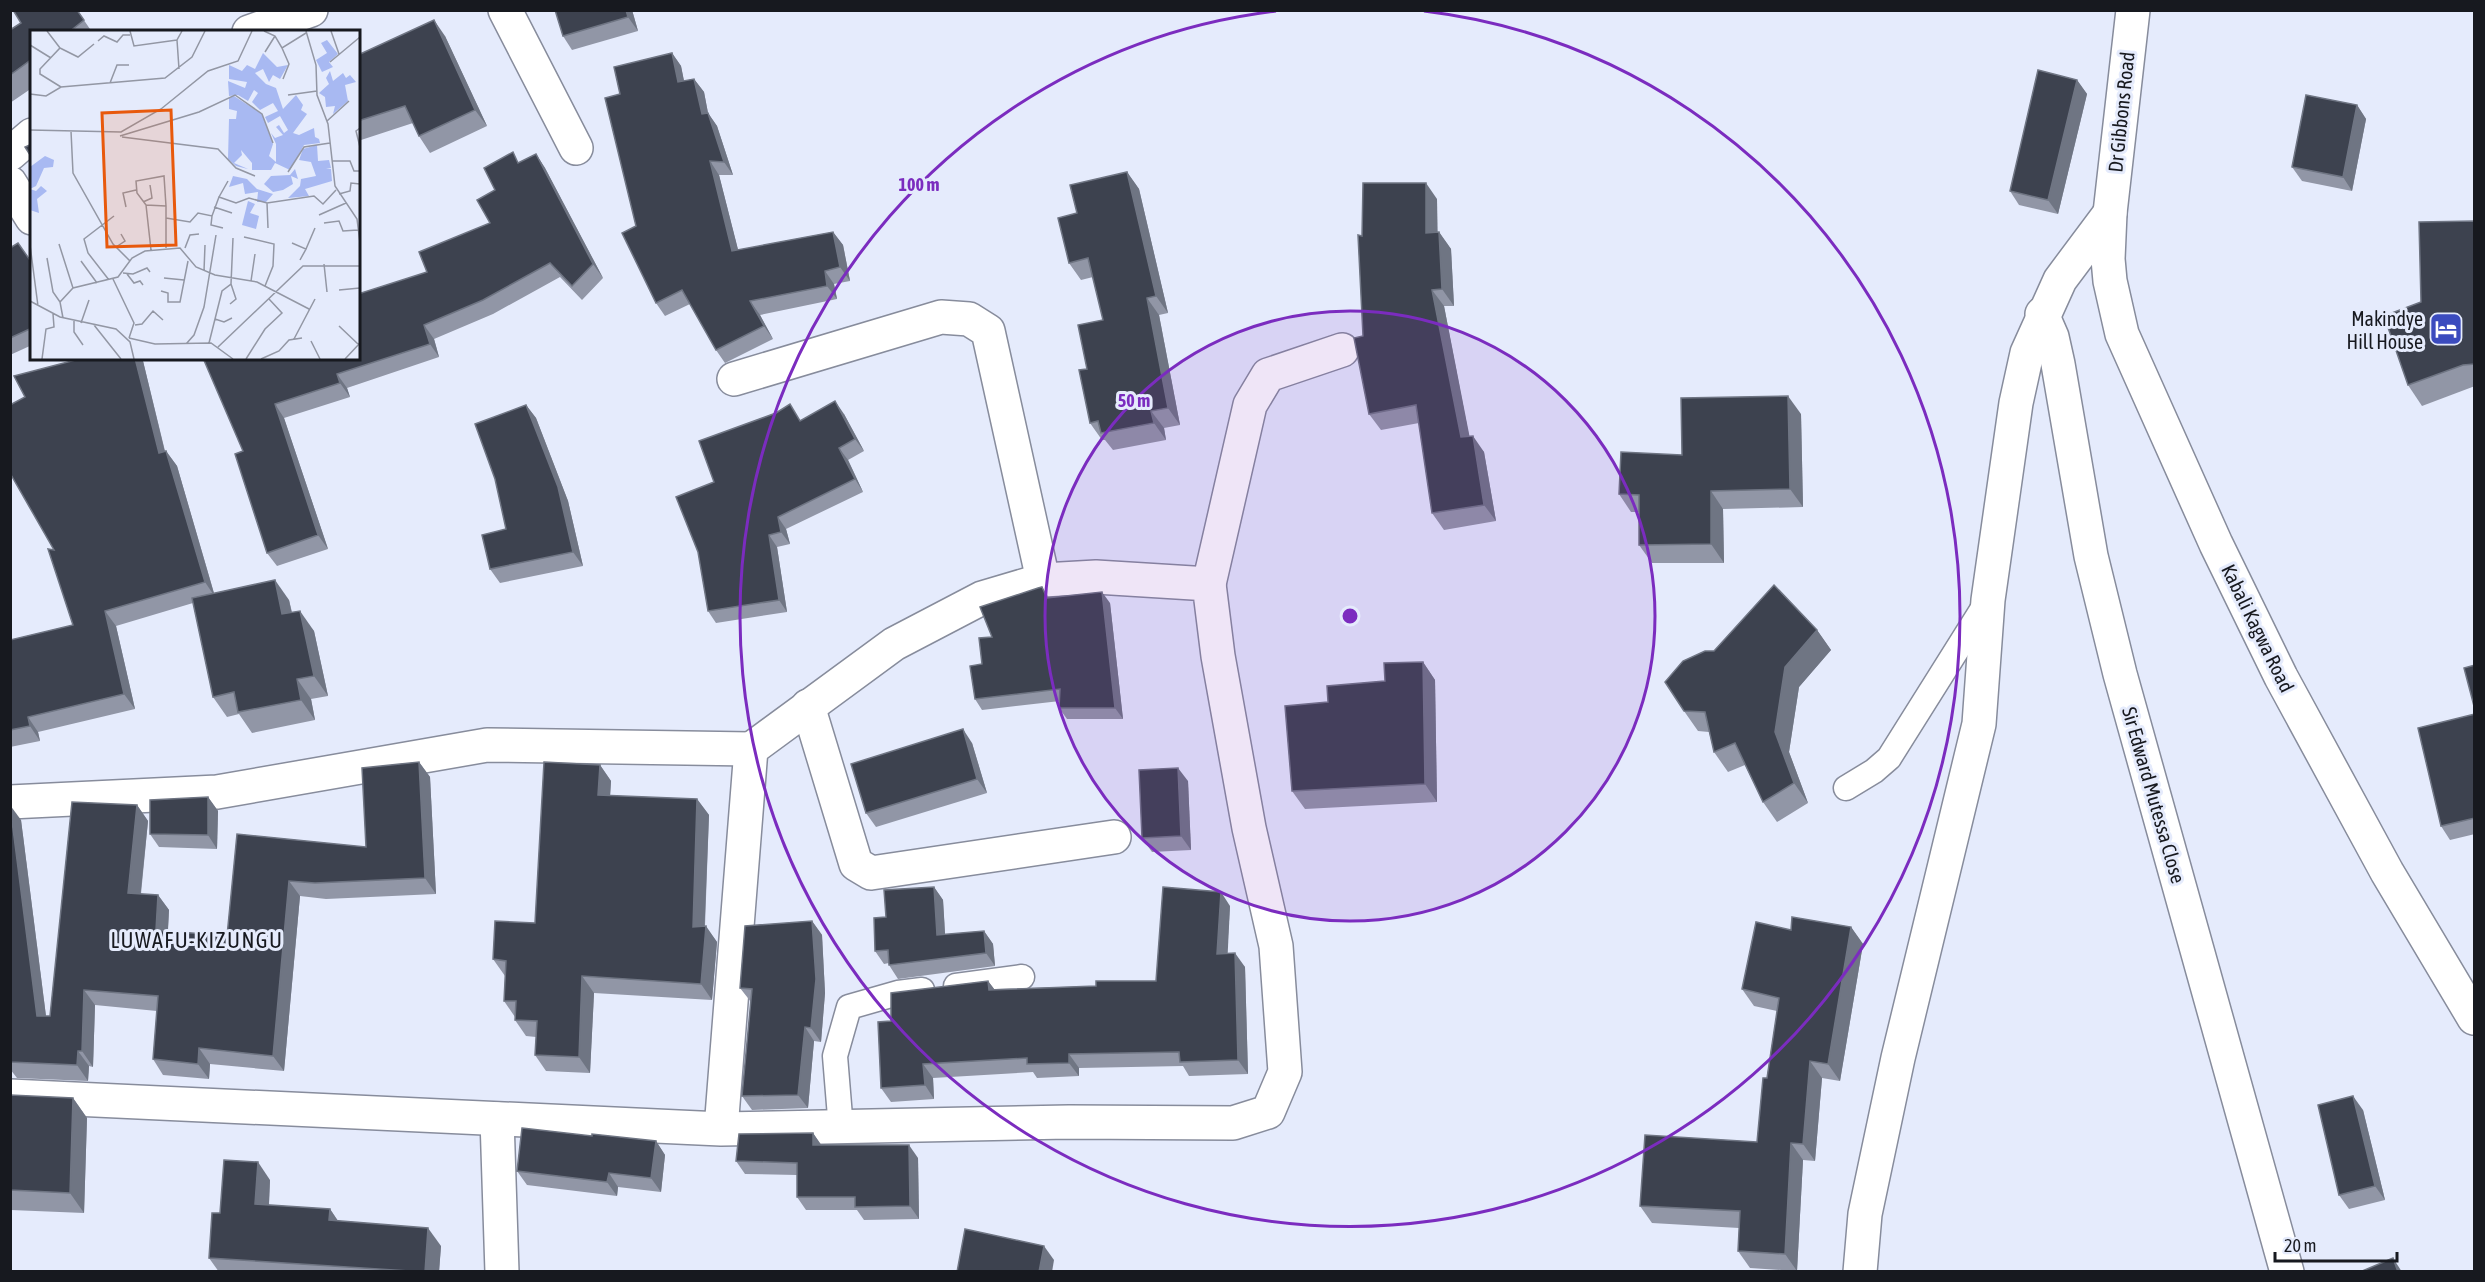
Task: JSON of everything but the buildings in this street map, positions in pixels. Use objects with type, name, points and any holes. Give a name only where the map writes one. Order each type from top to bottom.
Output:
[{"type":"street","points":[[255,30],[310,10]]},
{"type":"street","points":[[506,10],[576,148]]},
{"type":"street","name":"Dr Gibbons Road","points":[[2110,213],[2133,10]]},
{"type":"street","points":[[10,154],[30,137]]},
{"type":"street","points":[[10,183],[30,215]]},
{"type":"street","points":[[1860,1272],[1865,1214],[1898,1058],[1979,724],[1988,600],[2016,403],[2027,353],[2042,314],[2061,280],[2110,213]]},
{"type":"street","name":"Kabali Kagwa Road","points":[[2110,213],[2110,281],[2122,334],[2216,544],[2281,677],[2325,759],[2387,872],[2475,1018]]},
{"type":"street","name":"Sir Edward Mutessa Close","points":[[2042,314],[2052,337],[2058,364],[2091,556],[2120,674],[2287,1272]]},
{"type":"street","points":[[734,379],[941,316],[969,319],[988,331],[1043,580]]},
{"type":"street","points":[[10,1096],[722,1129],[841,1129],[1069,1122],[1233,1123],[1268,1112],[1285,1072],[1276,945],[1237,760],[1218,656],[1209,584],[1250,405],[1268,375],[1342,350]]},
{"type":"street","points":[[10,802],[217,792],[487,746],[751,749],[894,644],[922,627],[982,598],[1043,580],[1096,577],[1209,584]]},
{"type":"street","points":[[808,706],[856,864],[871,873],[1113,837]]},
{"type":"street","points":[[722,1129],[751,749]]},
{"type":"street","points":[[496,1119],[502,1272]]},
{"type":"lane","points":[[1846,788],[1874,771],[1889,758],[1988,600]]},
{"type":"lane","points":[[841,1129],[835,1056],[849,1007],[898,993],[1022,977]]},
{"type":"place","name":"Makindye Hill House","points":[[2446,329]]},
{"type":"district","name":"LUWAFU-KIZUNGU","points":[[197,940]]}]
